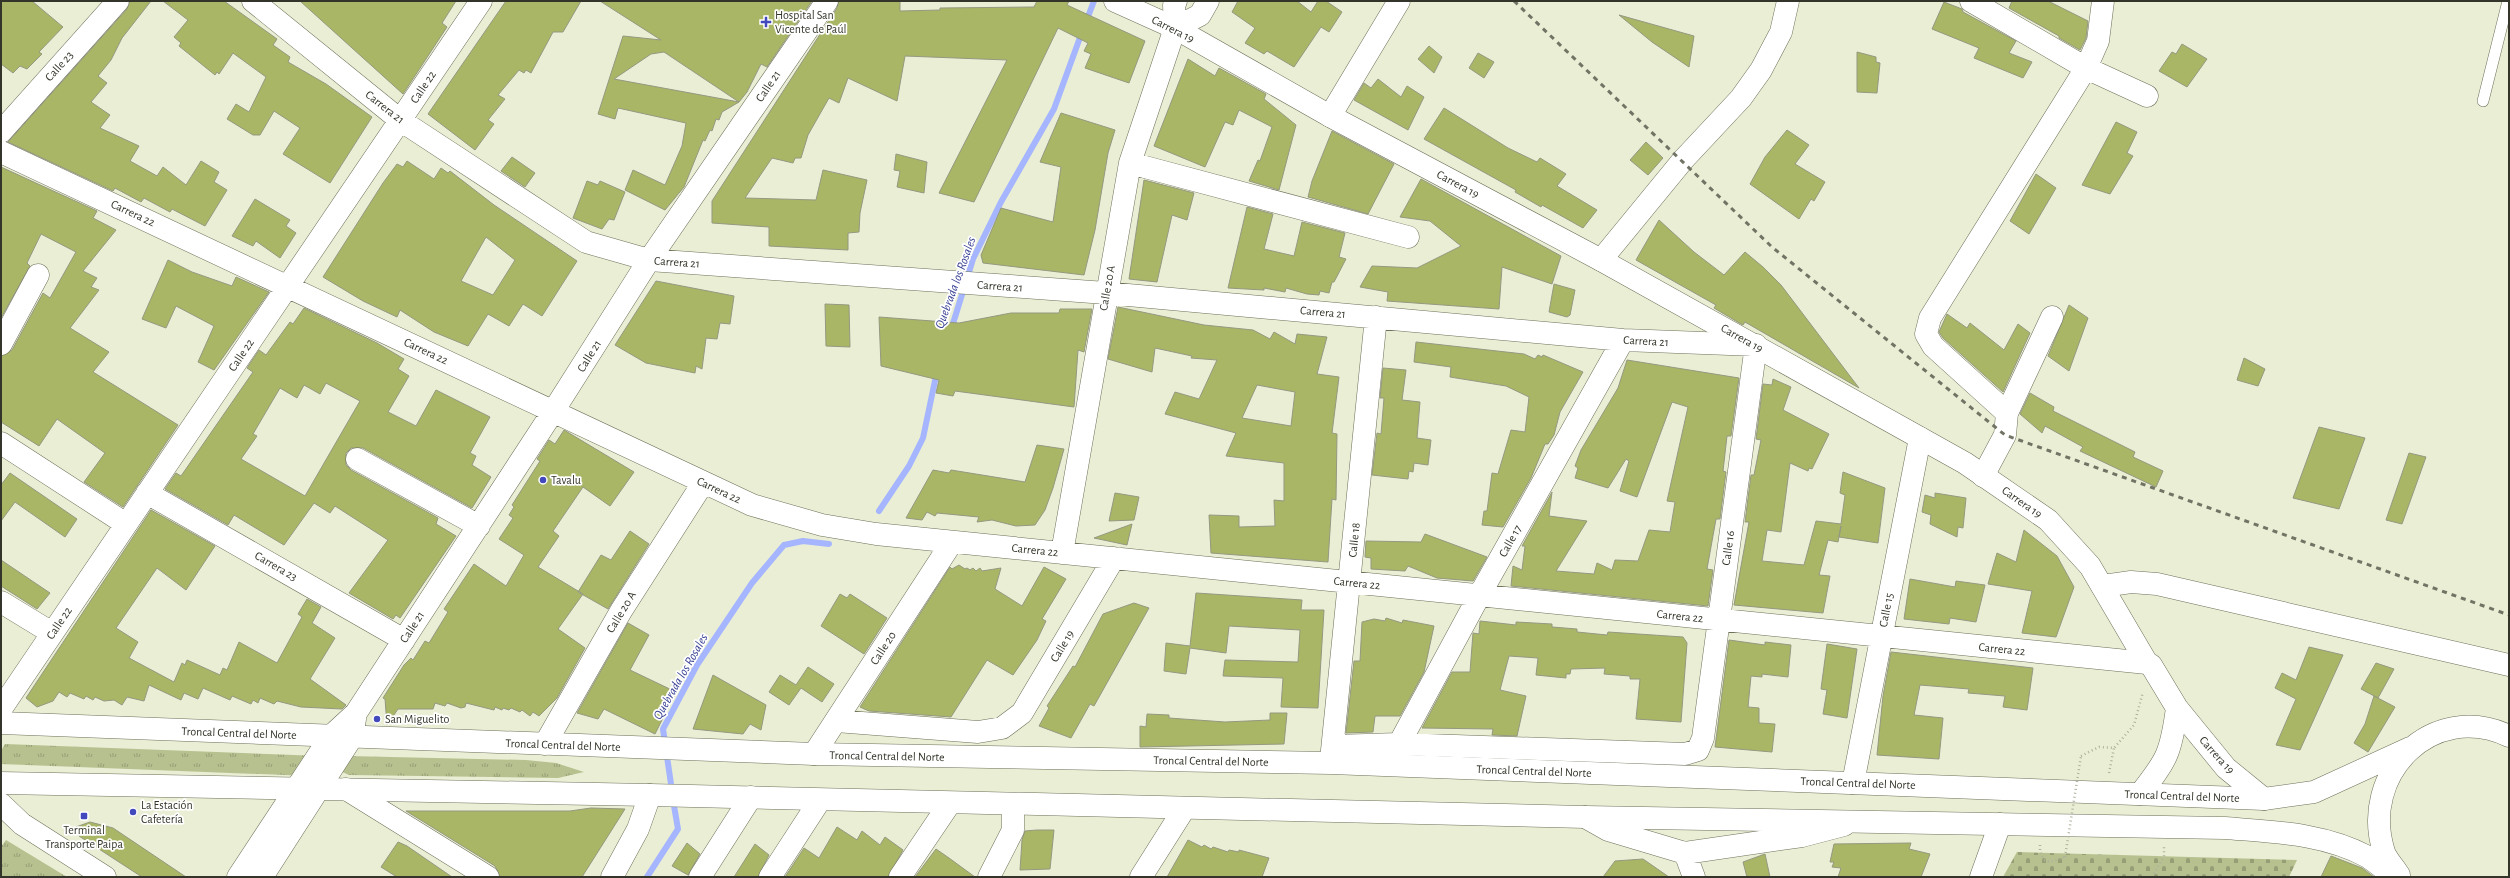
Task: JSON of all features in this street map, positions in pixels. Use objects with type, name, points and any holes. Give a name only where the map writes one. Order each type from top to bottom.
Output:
[{"type":"main road","name":"Calle 23","points":[[1,132],[118,1]]},
{"type":"main road","name":"Carrera 21","points":[[253,1],[400,120],[586,242],[649,260],[1106,294],[1623,340],[1756,346]]},
{"type":"main road","name":"Calle 22","points":[[1,709],[481,1]]},
{"type":"main road","name":"Calle 21","points":[[342,737],[356,713],[554,410],[649,260],[826,1]]},
{"type":"main road","name":"Carrera 19","points":[[1115,1],[1175,28],[1330,116],[1601,260],[1756,346],[1920,438],[1984,476],[2048,520],[2090,566],[2177,708],[2226,768],[2264,799]]},
{"type":"main road","name":"Calle 20 A","points":[[1062,553],[1130,163],[1175,28],[1174,5],[1176,1]]},
{"type":"main road","points":[[1175,28],[1200,15],[1208,1]]},
{"type":"main road","points":[[1330,116],[1399,1]]},
{"type":"main road","points":[[1601,260],[1683,160],[1741,98],[1761,70],[1781,32],[1788,1]]},
{"type":"main road","points":[[1971,1],[2086,68],[2147,96]]},
{"type":"main road","points":[[2007,413],[1933,346],[1926,334],[1930,318],[2086,68],[2098,41],[2103,1]]},
{"type":"main road","name":"Carrera 22","points":[[1,152],[554,410],[703,483],[752,505],[822,525],[876,534],[952,542],[2149,664]]},
{"type":"main road","points":[[1130,163],[1408,237]]},
{"type":"main road","points":[[1,344],[38,275]]},
{"type":"main road","name":"Calle 18","points":[[1332,755],[1376,317]]},
{"type":"main road","points":[[1984,476],[2005,435],[2007,413],[2052,317]]},
{"type":"main road","name":"Calle 17","points":[[1399,744],[1479,596],[1623,340]]},
{"type":"main road","name":"Calle 16","points":[[1399,744],[1685,754],[1698,750],[1703,738],[1756,346]]},
{"type":"main road","name":"Calle 15","points":[[1853,783],[1880,636],[1920,438]]},
{"type":"main road","points":[[1,443],[126,524]]},
{"type":"main road","points":[[357,459],[479,526]]},
{"type":"main road","name":"Calle 20 A","points":[[545,744],[621,611],[703,483]]},
{"type":"main road","name":"Carrera 23","points":[[147,493],[404,640]]},
{"type":"main road","name":"Calle 20","points":[[814,754],[952,542]]},
{"type":"main road","name":"Calle 19","points":[[836,721],[978,732],[1002,728],[1022,713],[1114,558]]},
{"type":"main road","points":[[2103,586],[2131,582],[2157,584],[2509,665]]},
{"type":"main road","points":[[1,602],[52,633]]},
{"type":"main road","points":[[2140,794],[2163,765],[2172,744],[2177,708]]},
{"type":"main road","name":"Troncal Central del Norte","points":[[1,723],[814,754],[1332,755],[1853,783],[2264,799],[2314,792],[2410,748],[2436,733],[2465,726],[2495,730],[2509,736]]},
{"type":"main road","points":[[238,877],[296,788],[342,737]]},
{"type":"main road","points":[[262,877],[319,788],[342,737]]},
{"type":"main road","points":[[1332,755],[1399,744]]},
{"type":"main road","points":[[2401,877],[2384,854],[2378,816],[2387,778],[2410,748]]},
{"type":"main road","points":[[1,783],[663,795],[1184,809],[2225,828],[2299,835],[2336,843],[2368,858],[2395,877]]},
{"type":"main road","points":[[346,789],[488,877]]},
{"type":"main road","points":[[612,877],[638,829],[663,795]]},
{"type":"main road","points":[[700,877],[751,797]]},
{"type":"main road","points":[[770,877],[820,800]]},
{"type":"main road","points":[[900,877],[950,803]]},
{"type":"main road","points":[[1,804],[22,824],[105,877]]},
{"type":"main road","points":[[989,877],[1013,830],[1013,805]]},
{"type":"main road","points":[[1141,877],[1184,809]]},
{"type":"main road","points":[[1585,817],[1608,830],[1685,853],[1802,836],[1856,822]]},
{"type":"main road","points":[[1982,877],[2000,824]]},
{"type":"main road","points":[[1685,853],[1694,877]]},
{"type":"lane","points":[[2483,101],[2508,1]]},
{"type":"path","points":[[2065,857],[2081,756],[2099,747],[2114,748],[2134,725],[2149,664]]},
{"type":"path","points":[[2152,877],[2164,856],[2164,827]]},
{"type":"green space","points":[[5,744],[320,756],[310,776],[1,764],[1,751]]},
{"type":"green space","points":[[348,756],[526,760],[556,763],[584,772],[558,778],[349,775],[338,770]]},
{"type":"green space","points":[[6,840],[67,877],[1,877],[1,847]]},
{"type":"green space","points":[[2017,852],[2297,860],[2289,877],[2003,877]]},
{"type":"building","points":[[1,1],[32,1],[63,27],[39,52],[42,54],[27,69],[20,66],[13,73],[1,64]]},
{"type":"building","points":[[130,1],[151,1],[122,38],[111,60],[98,76],[107,83],[91,102],[110,115],[100,128],[139,146],[130,161],[157,176],[163,167],[186,185],[201,161],[219,172],[214,182],[227,190],[205,226],[172,209],[170,212],[144,198],[141,202],[115,188],[113,191],[8,142],[127,9]]},
{"type":"building","points":[[163,1],[224,1],[277,39],[273,45],[290,57],[288,62],[326,84],[372,117],[330,183],[283,154],[300,128],[274,111],[260,135],[253,135],[227,119],[236,104],[249,112],[266,77],[233,53],[219,74],[217,72],[215,75],[179,46],[181,43],[174,37],[188,20]]},
{"type":"building","points":[[300,1],[456,1],[442,23],[447,27],[403,94]]},
{"type":"building","points":[[506,1],[581,1],[563,32],[553,32],[531,73],[526,70],[524,73],[519,70],[498,95],[505,99],[488,120],[494,124],[475,150],[428,114]]},
{"type":"building","points":[[600,1],[812,1],[767,67],[761,64],[747,92],[739,102],[722,112],[719,120],[716,119],[712,131],[710,130],[705,141],[703,140],[684,187],[665,210],[625,190],[633,170],[665,185],[682,146],[686,123],[618,108],[615,119],[598,114],[623,36],[661,40]],"holes":[[[664,52],[739,102],[614,79],[651,54]]]},
{"type":"building","points":[[839,1],[900,1],[900,11],[940,10],[940,8],[1034,7],[1037,1],[1069,1],[1067,5],[1145,41],[1129,83],[1085,68],[1091,54],[1084,51],[1088,43],[1058,28],[974,202],[939,193],[1007,60],[905,56],[897,101],[848,78],[839,103],[829,98],[808,135],[801,158],[795,158],[793,163],[772,158],[745,198],[816,200],[823,170],[867,180],[860,213],[859,232],[848,233],[848,250],[769,246],[769,227],[712,223],[712,201],[837,8]]},
{"type":"building","points":[[1238,1],[1297,1],[1311,12],[1318,1],[1326,1],[1342,12],[1329,32],[1321,27],[1294,67],[1267,51],[1264,54],[1245,43],[1255,28],[1232,12]]},
{"type":"building","points":[[2012,1],[2048,1],[2088,21],[2086,38],[2080,50],[2059,38],[2059,36],[2009,8]]},
{"type":"building","points":[[1944,2],[1962,9],[1963,12],[2016,41],[2009,53],[2032,62],[2023,78],[1974,58],[1979,48],[1932,29]]},
{"type":"building","points":[[1619,15],[1694,36],[1689,67],[1652,42]]},
{"type":"building","points":[[2182,44],[2207,59],[2187,87],[2159,71],[2172,52],[2176,54]]},
{"type":"building","points":[[1429,46],[1442,57],[1434,73],[1418,59]]},
{"type":"building","points":[[1857,52],[1876,57],[1876,62],[1880,63],[1877,93],[1857,92]]},
{"type":"building","points":[[1478,53],[1494,62],[1484,78],[1469,68]]},
{"type":"building","points":[[1188,59],[1215,76],[1219,68],[1266,94],[1264,99],[1296,125],[1279,190],[1249,181],[1258,160],[1260,161],[1272,127],[1239,110],[1233,125],[1225,122],[1205,167],[1154,146]]},
{"type":"building","points":[[1378,79],[1401,97],[1407,86],[1424,97],[1408,130],[1354,100],[1364,83],[1371,88]]},
{"type":"building","points":[[1444,108],[1508,148],[1537,162],[1540,158],[1566,174],[1557,186],[1597,210],[1583,228],[1542,205],[1541,207],[1515,192],[1516,190],[1424,139]]},
{"type":"building","points":[[1061,113],[1115,130],[1108,153],[1095,230],[1084,275],[983,263],[981,255],[1001,208],[1053,222],[1061,167],[1040,162]]},
{"type":"building","points":[[2116,122],[2137,132],[2127,153],[2133,156],[2110,194],[2082,185]]},
{"type":"building","points":[[1787,130],[1809,145],[1795,164],[1825,182],[1814,201],[1811,199],[1799,219],[1750,184],[1765,157]]},
{"type":"building","points":[[1332,131],[1394,164],[1368,214],[1308,197],[1312,181]]},
{"type":"building","points":[[1646,142],[1663,158],[1648,175],[1630,160]]},
{"type":"building","points":[[896,154],[927,162],[924,193],[897,187],[900,171],[894,170]]},
{"type":"building","points":[[512,157],[535,173],[525,187],[501,171]]},
{"type":"building","points":[[407,161],[434,179],[441,168],[448,173],[450,171],[494,205],[577,261],[542,316],[523,304],[509,326],[488,314],[468,346],[434,332],[400,310],[397,317],[363,301],[323,277],[383,183],[397,164],[403,167]],"holes":[[[486,237],[515,260],[493,295],[461,281]]]},
{"type":"building","points":[[1,167],[97,211],[93,218],[116,230],[83,271],[97,278],[91,287],[99,290],[70,328],[109,352],[93,372],[178,425],[123,507],[84,482],[105,453],[57,419],[39,446],[1,422],[1,356],[12,350],[43,293],[50,298],[76,252],[41,234],[27,263],[30,266],[1,318]]},
{"type":"building","points":[[2036,174],[2056,188],[2029,234],[2010,221]]},
{"type":"building","points":[[1421,179],[1561,256],[1552,284],[1502,267],[1499,309],[1387,301],[1388,292],[1360,287],[1372,266],[1417,268],[1461,246],[1430,221],[1400,217]]},
{"type":"building","points":[[1144,180],[1194,193],[1187,220],[1172,215],[1157,282],[1129,279]]},
{"type":"building","points":[[587,181],[598,185],[600,181],[625,192],[614,220],[609,219],[602,229],[573,218]]},
{"type":"building","points":[[255,199],[290,220],[286,226],[296,233],[280,258],[256,241],[253,246],[232,236]]},
{"type":"building","points":[[1247,207],[1273,214],[1264,249],[1294,256],[1302,222],[1345,233],[1339,257],[1346,259],[1334,282],[1332,282],[1329,293],[1320,291],[1319,295],[1307,294],[1286,288],[1285,292],[1264,288],[1264,290],[1228,288]]},
{"type":"building","points":[[1659,220],[1694,252],[1724,275],[1745,252],[1763,267],[1781,285],[1859,388],[1745,322],[1743,325],[1741,324],[1714,308],[1716,305],[1636,260]]},
{"type":"building","points":[[168,260],[192,272],[232,286],[236,277],[269,292],[214,370],[198,362],[214,326],[176,306],[166,328],[142,319]]},
{"type":"building","points":[[656,281],[734,296],[730,324],[720,323],[717,339],[706,338],[702,369],[696,366],[695,373],[646,363],[615,345]]},
{"type":"building","points":[[1554,284],[1575,290],[1570,315],[1567,317],[1549,312]]},
{"type":"building","points":[[825,304],[849,305],[850,347],[826,346]]},
{"type":"building","points":[[2069,305],[2088,318],[2069,371],[2048,356]]},
{"type":"building","points":[[1118,307],[1204,325],[1253,330],[1270,339],[1274,332],[1295,344],[1297,334],[1327,337],[1317,374],[1339,377],[1332,433],[1337,434],[1336,500],[1332,499],[1328,562],[1211,553],[1209,515],[1239,516],[1239,527],[1275,526],[1274,500],[1284,501],[1284,463],[1226,456],[1236,433],[1165,414],[1175,392],[1199,399],[1217,360],[1191,358],[1192,356],[1155,348],[1152,372],[1108,359]],"holes":[[[1257,385],[1295,392],[1291,426],[1242,418]]]},
{"type":"building","points":[[304,308],[377,343],[404,359],[398,369],[409,376],[388,412],[416,426],[436,390],[490,417],[470,453],[476,456],[472,465],[491,477],[472,508],[363,448],[351,448],[346,453],[346,465],[351,470],[438,518],[436,524],[456,536],[400,618],[396,615],[393,619],[349,593],[388,540],[335,506],[330,513],[314,503],[284,545],[234,515],[228,525],[165,489],[176,473],[181,476],[253,372],[247,368],[259,350],[266,355],[290,322],[293,324]],"holes":[[[326,383],[360,401],[305,496],[241,459],[257,436],[253,434],[280,388],[297,398],[304,385],[320,394]]]},
{"type":"building","points":[[1060,309],[1092,309],[1084,352],[1078,350],[1074,407],[955,391],[953,396],[936,393],[939,380],[881,366],[879,317],[959,323],[1011,313],[1059,313]]},
{"type":"building","points":[[1947,314],[1967,328],[1970,323],[2004,350],[2018,324],[2030,333],[2003,392],[1943,338],[1939,332]]},
{"type":"building","points":[[1416,342],[1524,354],[1535,359],[1538,355],[1542,357],[1543,355],[1583,372],[1560,412],[1554,435],[1548,444],[1545,444],[1531,478],[1503,527],[1482,525],[1484,511],[1487,511],[1492,473],[1498,474],[1511,430],[1525,432],[1529,397],[1506,386],[1450,377],[1451,367],[1414,362]]},
{"type":"building","points":[[2244,358],[2265,369],[2258,386],[2237,380]]},
{"type":"building","points":[[1627,360],[1739,378],[1731,436],[1727,436],[1723,471],[1726,472],[1720,519],[1716,519],[1707,569],[1713,570],[1708,606],[1511,586],[1513,566],[1522,570],[1525,546],[1522,546],[1552,492],[1549,516],[1587,521],[1556,571],[1594,574],[1597,563],[1612,570],[1615,560],[1638,561],[1649,530],[1670,532],[1675,502],[1667,501],[1688,407],[1672,402],[1637,497],[1620,491],[1629,461],[1626,459],[1608,488],[1575,478],[1578,468],[1575,466],[1581,450],[1618,388]]},
{"type":"building","points":[[1383,368],[1406,370],[1402,400],[1420,402],[1417,438],[1431,440],[1428,465],[1414,463],[1413,472],[1409,471],[1408,479],[1372,475],[1377,433],[1381,434],[1384,398],[1380,398]]},
{"type":"building","points":[[1773,379],[1791,387],[1783,410],[1829,434],[1812,469],[1809,468],[1808,471],[1790,463],[1781,532],[1767,530],[1762,561],[1804,565],[1816,521],[1841,524],[1845,495],[1840,493],[1843,472],[1885,488],[1878,543],[1839,537],[1841,526],[1838,542],[1828,540],[1819,575],[1830,576],[1823,613],[1734,605],[1749,522],[1745,522],[1751,475],[1754,475],[1761,440],[1756,439],[1763,384],[1772,385]]},
{"type":"building","points":[[2030,393],[2054,407],[2053,411],[2135,452],[2133,457],[2163,471],[2156,487],[2080,451],[2083,447],[2045,426],[2042,433],[2020,414]]},
{"type":"building","points":[[2319,427],[2365,438],[2339,509],[2293,498]]},
{"type":"building","points":[[564,430],[634,472],[610,506],[583,487],[553,531],[559,536],[538,567],[583,594],[558,629],[585,648],[557,698],[539,716],[533,712],[530,716],[522,710],[520,712],[511,708],[509,710],[503,708],[502,710],[495,707],[494,710],[466,703],[465,707],[461,708],[447,703],[445,706],[435,703],[433,709],[398,709],[387,725],[385,699],[383,698],[404,665],[411,658],[413,660],[425,641],[429,643],[448,612],[444,609],[474,564],[506,586],[524,555],[499,539],[513,518],[509,515],[514,507],[512,505],[540,461],[537,459],[549,440],[555,444]]},
{"type":"building","points":[[1037,445],[1064,449],[1045,510],[1035,525],[1016,526],[992,520],[977,522],[979,517],[937,513],[935,516],[927,512],[922,520],[906,518],[933,470],[949,473],[951,470],[1025,482]]},
{"type":"building","points":[[2409,453],[2426,457],[2402,524],[2386,520]]},
{"type":"building","points":[[10,473],[77,519],[65,537],[15,502],[1,521],[1,485]]},
{"type":"building","points":[[1115,493],[1139,497],[1134,520],[1109,521]]},
{"type":"building","points":[[1935,493],[1966,498],[1963,528],[1958,527],[1957,537],[1930,524],[1931,515],[1922,512],[1925,495],[1935,498]]},
{"type":"building","points":[[151,510],[215,546],[186,590],[157,568],[116,628],[138,642],[129,658],[174,682],[182,663],[185,665],[187,660],[220,675],[223,668],[227,670],[239,642],[277,663],[302,617],[298,614],[307,599],[321,607],[312,623],[335,638],[310,679],[346,705],[342,709],[301,707],[277,701],[274,704],[260,698],[258,703],[253,700],[251,704],[232,696],[230,700],[203,688],[198,699],[184,693],[181,700],[149,685],[144,701],[127,697],[122,705],[114,700],[104,701],[95,697],[93,700],[86,696],[84,699],[70,693],[67,697],[59,692],[53,701],[37,707],[26,698]]},
{"type":"building","points":[[1132,524],[1127,545],[1094,538]]},
{"type":"building","points":[[2024,530],[2057,556],[2074,587],[2056,637],[2022,633],[2032,591],[1988,584],[1997,553],[2016,562]]},
{"type":"building","points":[[630,531],[649,544],[608,609],[578,592],[601,555],[611,560]]},
{"type":"building","points":[[1425,534],[1487,557],[1473,581],[1437,578],[1408,566],[1405,571],[1371,569],[1371,558],[1365,557],[1366,541],[1421,542]]},
{"type":"building","points":[[1,560],[50,593],[37,609],[1,586]]},
{"type":"building","points":[[959,565],[965,569],[967,568],[970,570],[973,568],[976,571],[980,568],[982,571],[1001,568],[995,589],[1022,606],[1044,567],[1066,579],[1042,619],[1046,621],[1037,640],[1013,675],[987,660],[951,717],[869,711],[860,707],[950,567],[952,569]]},
{"type":"building","points":[[1910,579],[1955,587],[1956,581],[1985,585],[1976,622],[1950,618],[1949,624],[1904,619]]},
{"type":"building","points":[[1196,593],[1302,600],[1301,610],[1324,610],[1318,708],[1281,707],[1283,678],[1223,676],[1225,660],[1298,662],[1300,630],[1229,626],[1226,653],[1190,648],[1186,674],[1164,671],[1166,643],[1190,646]]},
{"type":"building","points":[[840,594],[847,598],[850,594],[887,618],[864,654],[821,626]]},
{"type":"building","points":[[1134,603],[1149,608],[1094,706],[1090,704],[1071,738],[1039,726],[1049,708],[1047,706],[1073,666],[1075,667],[1103,614]]},
{"type":"building","points":[[1386,618],[1402,623],[1403,620],[1434,626],[1424,672],[1400,716],[1375,716],[1373,732],[1346,733],[1354,661],[1360,661],[1362,622],[1374,619],[1385,621]]},
{"type":"building","points":[[1480,621],[1516,625],[1516,622],[1552,624],[1552,627],[1577,629],[1577,632],[1607,635],[1608,632],[1683,637],[1687,643],[1681,722],[1636,719],[1640,679],[1630,679],[1630,676],[1604,674],[1605,668],[1571,669],[1570,674],[1566,674],[1566,678],[1536,675],[1538,658],[1509,656],[1500,690],[1526,696],[1517,736],[1492,735],[1493,729],[1422,728],[1452,672],[1470,672],[1473,633],[1479,634]]},
{"type":"building","points":[[628,623],[649,635],[630,670],[676,692],[655,734],[604,709],[598,719],[577,713]]},
{"type":"building","points":[[1729,640],[1765,645],[1765,642],[1791,645],[1788,677],[1762,674],[1762,677],[1751,676],[1748,707],[1759,708],[1759,723],[1775,724],[1772,752],[1715,747]]},
{"type":"building","points":[[1827,644],[1857,649],[1847,718],[1823,714],[1827,690],[1821,689]]},
{"type":"building","points":[[2309,647],[2343,655],[2300,750],[2276,745],[2296,699],[2275,688],[2282,673],[2296,680]]},
{"type":"building","points":[[1891,652],[2033,668],[2027,710],[2003,707],[2005,696],[1968,693],[1969,689],[1920,685],[1914,715],[1943,718],[1939,759],[1877,755],[1883,696]]},
{"type":"building","points":[[2376,663],[2394,669],[2378,698],[2361,689]]},
{"type":"building","points":[[808,667],[834,684],[822,702],[801,688],[789,705],[769,692],[780,675],[796,685]]},
{"type":"building","points":[[713,675],[766,705],[761,730],[750,724],[743,734],[693,729]]},
{"type":"building","points":[[2374,696],[2395,707],[2368,752],[2354,743],[2365,724]]},
{"type":"building","points":[[1270,713],[1287,713],[1284,744],[1140,747],[1140,726],[1146,727],[1147,714],[1169,715],[1169,718],[1225,722],[1270,720]]},
{"type":"building","points":[[591,808],[625,809],[582,877],[500,877],[495,866],[406,811],[570,811]]},
{"type":"building","points":[[90,822],[113,828],[186,877],[142,877],[79,836],[80,833],[73,828]]},
{"type":"building","points":[[837,827],[857,840],[862,831],[880,845],[885,837],[903,850],[888,877],[785,877],[804,848],[819,858]]},
{"type":"building","points":[[1054,830],[1050,869],[1020,870],[1022,840],[1025,831]]},
{"type":"building","points":[[1188,840],[1202,847],[1204,845],[1211,849],[1213,847],[1228,852],[1229,850],[1239,852],[1239,850],[1269,858],[1262,877],[1167,877]]},
{"type":"building","points":[[398,842],[407,846],[452,877],[397,877],[381,867]]},
{"type":"building","points":[[687,843],[700,854],[688,875],[672,866]]},
{"type":"building","points":[[1911,843],[1909,849],[1930,854],[1921,877],[1838,877],[1841,868],[1832,867],[1834,862],[1830,862],[1834,844]]},
{"type":"building","points":[[755,844],[769,855],[758,877],[734,877]]},
{"type":"building","points":[[936,849],[949,858],[975,877],[915,877]]},
{"type":"building","points":[[1765,854],[1770,877],[1747,877],[1743,862]]},
{"type":"building","points":[[2331,856],[2362,868],[2374,877],[2321,877]]},
{"type":"building","points":[[1643,859],[1669,877],[1603,877],[1615,861]]},
{"type":"waterway","name":"Quebrada los Rosales","points":[[1086,22],[1094,1]]},
{"type":"waterway","name":"Quebrada los Rosales","points":[[951,330],[973,259],[1001,202],[1054,109],[1082,32]]},
{"type":"waterway","name":"Quebrada los Rosales","points":[[879,511],[909,466],[923,438],[937,371]]},
{"type":"waterway","name":"Quebrada los Rosales","points":[[672,791],[663,729],[697,665],[752,583],[784,545],[803,541],[829,544]]},
{"type":"waterway","name":"Quebrada los Rosales","points":[[647,877],[678,829],[673,800]]},
{"type":"railway","points":[[1514,1],[1772,247],[2005,435],[2509,615]]},
{"type":"place","name":"Hospital San Vicente de Paúl","points":[[766,22]]},
{"type":"place","name":"Tavalu","points":[[543,480]]},
{"type":"place","name":"San Miguelito","points":[[377,719]]},
{"type":"place","name":"La Estación Cafetería","points":[[133,812]]},
{"type":"place","name":"Terminal Transporte Paipa","points":[[84,816]]}]
